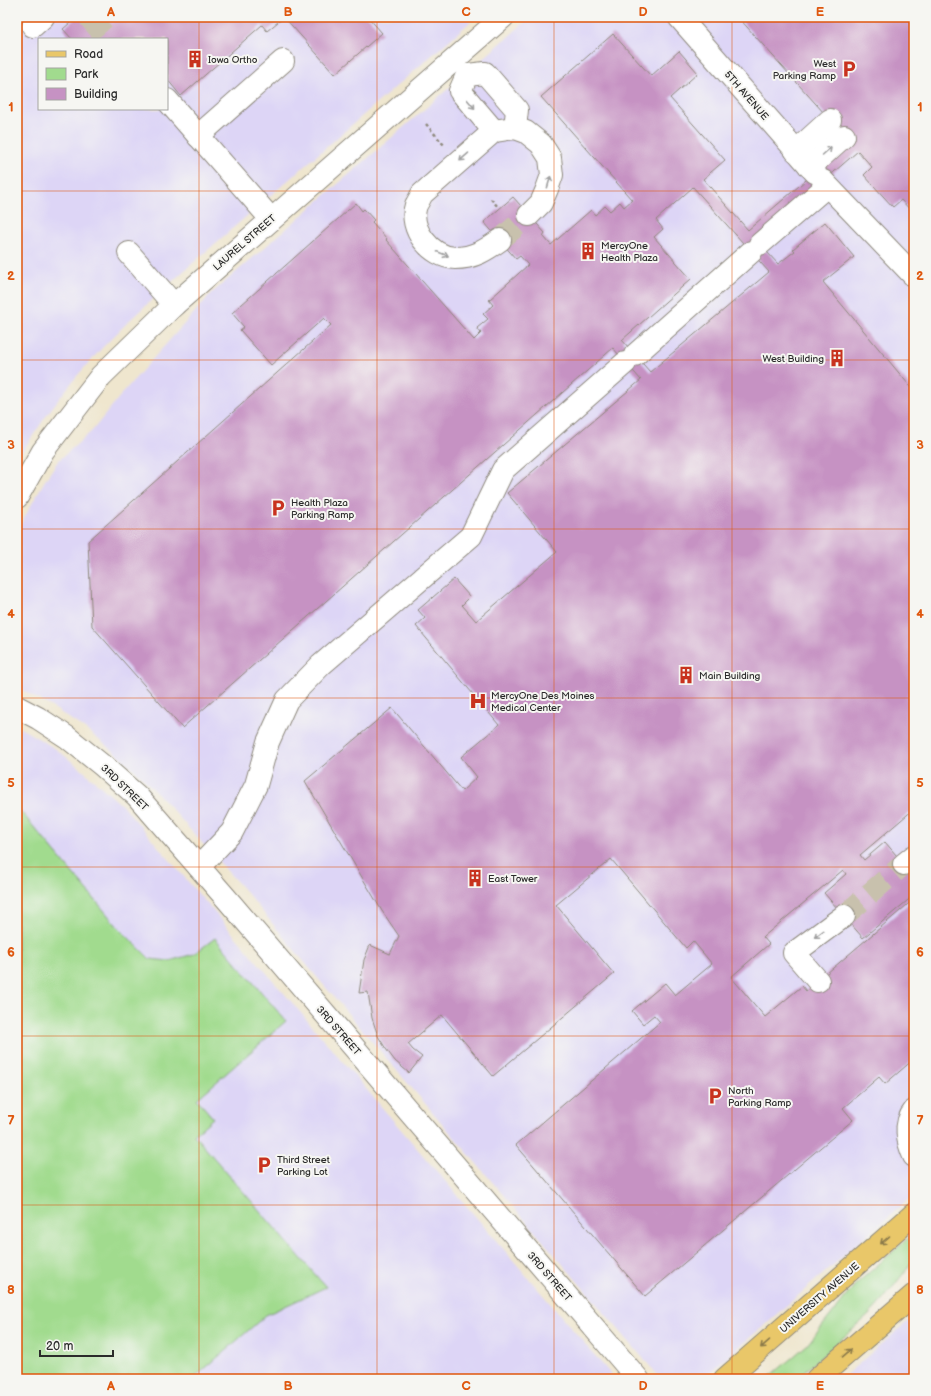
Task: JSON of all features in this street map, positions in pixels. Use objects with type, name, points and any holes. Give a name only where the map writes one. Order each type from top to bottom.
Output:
[{"type":"main road","name":"UNIVERSITY AVENUE","points":[[725,1379],[914,1214]]},
{"type":"main road","points":[[817,1379],[914,1295]]},
{"type":"street","name":"LAUREL STREET","points":[[17,496],[43,451],[101,376],[174,305],[271,218],[460,67],[503,17]]},
{"type":"street","name":"5TH AVENUE","points":[[679,17],[814,171],[914,276]]},
{"type":"street","points":[[198,136],[283,61]]},
{"type":"street","points":[[494,131],[460,91],[460,67],[485,73],[517,110],[515,128]]},
{"type":"street","points":[[168,101],[271,218]]},
{"type":"street","points":[[500,240],[481,253],[463,257],[444,256],[432,250],[424,241],[418,230],[415,218],[416,206],[422,194],[494,131],[515,128],[526,132],[541,144],[550,158],[552,174],[547,189],[540,203],[529,215]]},
{"type":"street","points":[[200,867],[232,832],[256,785],[268,742],[287,700],[321,665],[472,536],[503,470],[756,248],[814,171],[837,128]]},
{"type":"street","points":[[129,253],[174,305]]},
{"type":"street","name":"3RD STREET","points":[[17,707],[38,718],[67,737],[137,796],[200,867],[638,1379]]},
{"type":"street","points":[[818,981],[794,953],[844,916]]},
{"type":"street","points":[[914,1111],[907,1129],[908,1143],[914,1156]]},
{"type":"path","points":[[426,124],[449,150]]},
{"type":"path","points":[[491,199],[500,208]]},
{"type":"shaded area","points":[[17,17],[476,17],[186,269],[132,318],[76,377],[51,409],[17,459]]},
{"type":"shaded area","name":"MercyOne Des Moines Medical Center","points":[[531,17],[914,17],[914,1195],[702,1379],[661,1379],[316,976],[247,893],[161,797],[137,772],[85,729],[57,710],[17,687],[17,531],[44,482],[58,461],[92,431],[125,390],[212,293]]},
{"type":"shaded area","points":[[17,726],[56,749],[125,808],[615,1379],[17,1379]]},
{"type":"shaded area","points":[[914,1316],[914,1379],[841,1379]]},
{"type":"green space","points":[[17,807],[118,927],[150,959],[169,961],[194,954],[215,938],[286,1021],[197,1099],[213,1118],[194,1135],[326,1287],[266,1315],[193,1379],[27,1379],[17,1368]]},
{"type":"green space","points":[[914,1233],[914,1260],[869,1315],[796,1379],[767,1379],[807,1345],[855,1285]]},
{"type":"building","name":"Iowa Ortho","points":[[77,17],[284,17],[267,31],[262,25],[181,96],[168,80],[168,38],[71,38],[63,29]]},
{"type":"building","points":[[284,17],[368,17],[382,33],[335,74]]},
{"type":"building","name":"MercyOne Des Moines Medical Center","points":[[738,17],[914,17],[914,214],[901,200],[893,207],[864,175],[872,167],[858,151],[756,240],[778,264],[795,251],[793,249],[825,222],[854,257],[823,282],[914,391],[914,809],[860,855],[864,860],[885,842],[914,876],[914,895],[863,938],[824,893],[846,874],[843,870],[763,937],[769,944],[731,977],[765,1017],[802,986],[806,991],[914,899],[914,1059],[885,1084],[879,1077],[843,1108],[853,1120],[645,1296],[516,1145],[660,1022],[654,1015],[643,1024],[632,1011],[665,983],[675,995],[712,964],[693,941],[686,948],[611,859],[556,905],[614,974],[493,1076],[442,1015],[408,1044],[422,1057],[409,1073],[395,1061],[378,1036],[372,1018],[368,992],[359,993],[364,960],[370,945],[390,954],[399,936],[382,911],[305,781],[392,708],[462,791],[477,777],[461,757],[499,725],[416,626],[425,618],[418,610],[454,579],[470,597],[462,605],[476,621],[557,552],[507,493],[641,380],[613,348],[182,728],[92,626],[88,541],[331,325],[324,318],[271,365],[240,330],[244,327],[232,313],[356,203],[362,211],[364,209],[374,220],[372,222],[387,239],[386,240],[474,340],[481,333],[477,328],[488,319],[483,314],[493,305],[489,300],[528,265],[520,256],[516,259],[484,222],[513,197],[545,233],[543,236],[551,245],[591,210],[595,215],[605,206],[610,211],[620,202],[624,207],[632,200],[541,97],[613,34],[651,76],[679,51],[698,73],[670,98],[725,160],[703,179],[748,230],[850,142]],"holes":[[[693,187],[769,272],[650,372],[622,340],[691,279],[654,237],[663,229],[656,220]]]},
{"type":"tunnel","points":[[89,17],[107,38]]},
{"type":"tunnel","points":[[500,240],[529,215]]},
{"type":"tunnel","points":[[844,916],[904,864]]},
{"type":"place","name":"Iowa Ortho","points":[[195,59]]},
{"type":"place","name":"West Parking Ramp","points":[[849,69]]},
{"type":"place","name":"MercyOne Health Plaza","points":[[588,251]]},
{"type":"place","name":"West Building","points":[[837,358]]},
{"type":"place","name":"Health Plaza Parking Ramp","points":[[278,508]]},
{"type":"place","name":"Main Building","points":[[686,675]]},
{"type":"place","name":"MercyOne Des Moines Medical Center","points":[[478,701]]},
{"type":"place","name":"East Tower","points":[[475,878]]},
{"type":"place","name":"North Parking Ramp","points":[[715,1096]]},
{"type":"place","name":"Third Street Parking Lot","points":[[264,1165]]}]
